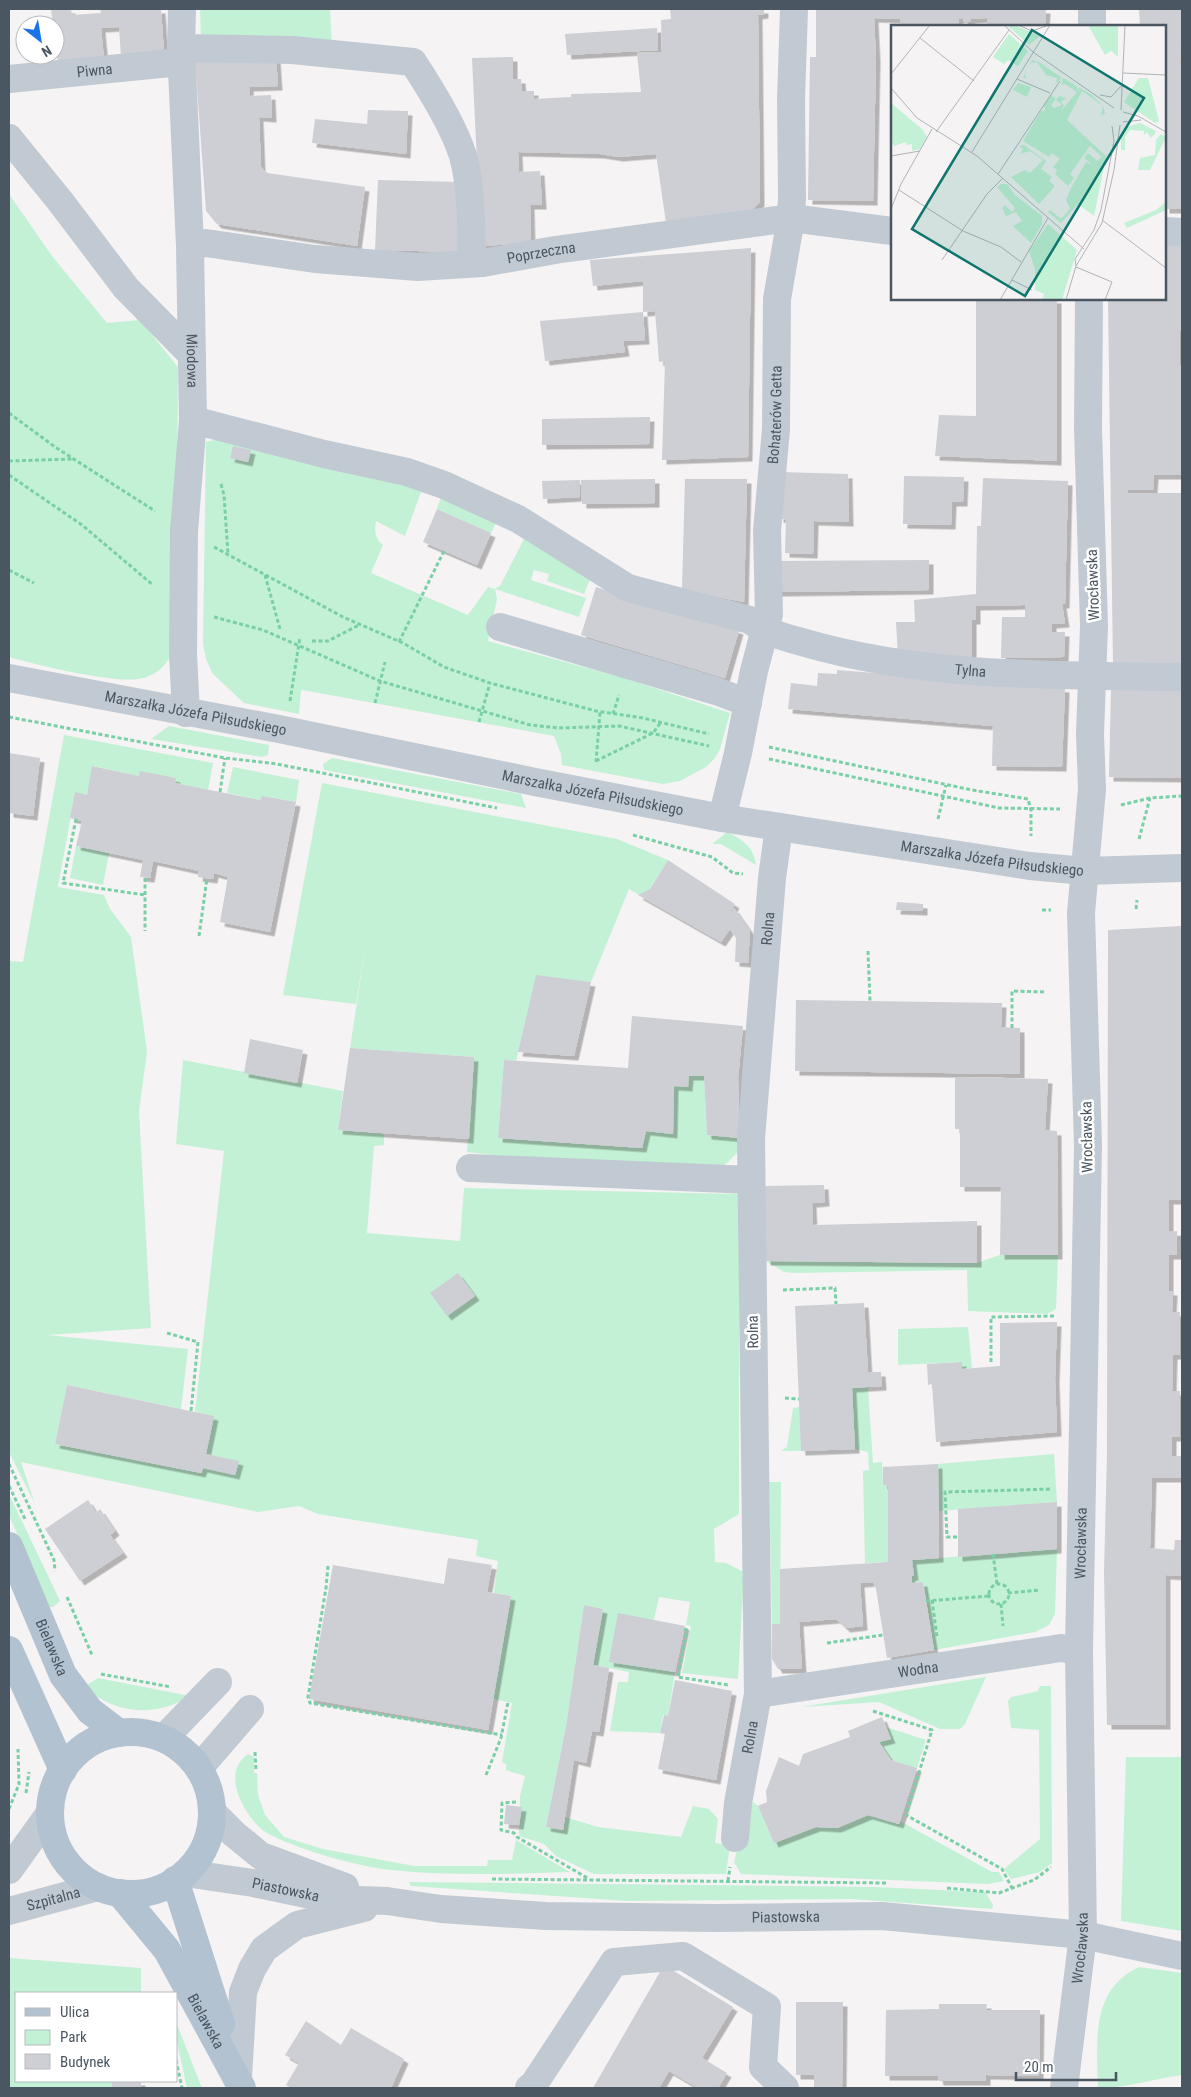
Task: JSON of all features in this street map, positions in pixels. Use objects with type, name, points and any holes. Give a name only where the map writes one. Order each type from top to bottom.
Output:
[{"type":"main road","name":"Bielawska","points":[[9,1546],[62,1674],[90,1711],[119,1733]]},
{"type":"main road","points":[[9,1650],[63,1770]]},
{"type":"main road","points":[[142,1732],[164,1738],[184,1750],[199,1768],[209,1789],[212,1812],[209,1835],[200,1856],[180,1877],[166,1886],[144,1893],[109,1890],[78,1874],[63,1857],[54,1836],[50,1813],[53,1791],[63,1770],[78,1752],[97,1739],[119,1733],[142,1732]]},
{"type":"main road","name":"Bielawska","points":[[180,1877],[240,2083]]},
{"type":"main road","name":"Bielawska","points":[[109,1890],[167,1950],[240,2083]]},
{"type":"street","name":"Miodowa","points":[[182,9],[181,55],[190,246],[193,420],[184,531],[183,654],[186,713]]},
{"type":"street","name":"Bohaterów Getta","points":[[722,818],[769,614],[767,531],[776,428],[777,299],[791,218],[794,9]]},
{"type":"street","points":[[1092,9],[1092,25]]},
{"type":"street","name":"Piwna","points":[[9,79],[181,55],[292,50],[412,62],[436,99],[463,156],[471,220],[472,263]]},
{"type":"street","points":[[9,138],[60,200],[126,288],[192,355]]},
{"type":"street","name":"Poprzeczna","points":[[190,246],[206,243],[315,259],[418,267],[472,263],[791,218],[891,231]]},
{"type":"street","points":[[1166,231],[1182,232]]},
{"type":"street","name":"Wrocławska","points":[[1064,2088],[1083,1934],[1079,1651],[1088,1145],[1081,913],[1091,809],[1090,734],[1094,626],[1088,428],[1089,300]]},
{"type":"street","name":"Tylna","points":[[193,420],[324,454],[407,472],[444,485],[518,519],[628,588],[750,620],[764,631],[840,653],[897,662],[1008,674],[1182,677]]},
{"type":"street","points":[[500,627],[716,691],[748,704]]},
{"type":"street","name":"Marszałka Józefa Piłsudskiego","points":[[9,678],[186,713],[284,730],[544,784],[722,818],[1030,866],[1085,871],[1182,868]]},
{"type":"street","name":"Rolna","points":[[735,1838],[738,1803],[758,1694],[751,1139],[771,888],[778,826]]},
{"type":"street","points":[[470,1168],[752,1180]]},
{"type":"street","name":"Wodna","points":[[758,1694],[1061,1648],[1079,1651]]},
{"type":"street","points":[[164,1738],[218,1682]]},
{"type":"street","points":[[199,1768],[250,1709]]},
{"type":"street","name":"Piastowska","points":[[212,1812],[234,1834],[261,1856],[387,1901]]},
{"type":"street","points":[[9,1870],[50,1813]]},
{"type":"street","name":"Piastowska","points":[[180,1877],[253,1883],[330,1898],[387,1901],[441,1909],[546,1916],[715,1918],[882,1916],[940,1923],[1083,1934],[1182,1956]]},
{"type":"street","name":"Szpitalna","points":[[9,1911],[109,1890]]},
{"type":"street","points":[[240,2083],[243,1992],[252,1969],[264,1949],[297,1925],[387,1901]]},
{"type":"street","points":[[529,2088],[534,2084],[614,1962],[683,1956],[767,2008],[763,2067],[785,2088]]},
{"type":"path","points":[[9,461],[73,459]]},
{"type":"path","points":[[9,475],[82,525],[184,611]]},
{"type":"path","points":[[218,477],[224,496],[228,555]]},
{"type":"path","points":[[400,642],[444,550]]},
{"type":"path","points":[[9,570],[34,583]]},
{"type":"path","points":[[265,575],[280,629]]},
{"type":"path","points":[[213,616],[262,630],[380,681],[530,725],[559,728],[619,726],[711,747]]},
{"type":"path","points":[[312,641],[328,641],[359,625]]},
{"type":"path","points":[[289,702],[300,637]]},
{"type":"path","points":[[375,703],[385,662]]},
{"type":"path","points":[[479,722],[490,683]]},
{"type":"path","points":[[595,766],[600,712]]},
{"type":"path","points":[[9,717],[225,758],[277,764],[505,810]]},
{"type":"path","points":[[596,760],[653,733],[661,722]]},
{"type":"path","points":[[220,792],[225,758]]},
{"type":"path","points":[[768,759],[999,808],[1031,810],[1031,844]]},
{"type":"path","points":[[938,819],[946,785]]},
{"type":"path","points":[[1091,809],[1150,798],[1182,796]]},
{"type":"path","points":[[1138,843],[1150,798]]},
{"type":"path","points":[[76,819],[63,883],[146,895]]},
{"type":"path","points":[[631,834],[712,857],[732,873]]},
{"type":"path","points":[[145,878],[146,931]]},
{"type":"path","points":[[199,936],[207,878]]},
{"type":"path","points":[[868,951],[870,1001]]},
{"type":"path","points":[[1012,1028],[1012,991],[1045,992]]},
{"type":"path","points":[[775,1290],[835,1288],[836,1304]]},
{"type":"path","points":[[991,1362],[992,1317],[1061,1316]]},
{"type":"path","points":[[167,1333],[198,1342],[190,1411]]},
{"type":"path","points":[[785,1398],[799,1399]]},
{"type":"path","points":[[9,1464],[54,1560],[58,1578]]},
{"type":"path","points":[[957,1537],[948,1537],[945,1492],[1056,1489]]},
{"type":"path","points":[[993,1554],[997,1584]]},
{"type":"path","points":[[328,1566],[310,1691],[310,1703],[502,1735]]},
{"type":"path","points":[[989,1596],[991,1587],[997,1584],[1006,1587],[1008,1598],[1001,1604]]},
{"type":"path","points":[[1008,1593],[1040,1590]]},
{"type":"path","points":[[66,1594],[92,1655]]},
{"type":"path","points":[[926,1601],[989,1596]]},
{"type":"path","points":[[989,1596],[995,1603],[1001,1604]]},
{"type":"path","points":[[932,1600],[938,1640]]},
{"type":"path","points":[[1001,1604],[1003,1632]]},
{"type":"path","points":[[684,1629],[687,1630],[678,1677],[738,1686],[758,1694]]},
{"type":"path","points":[[827,1643],[883,1635]]},
{"type":"path","points":[[94,1672],[175,1688]]},
{"type":"path","points":[[486,1776],[502,1735],[508,1702]]},
{"type":"path","points":[[873,1711],[932,1730],[906,1815],[1002,1868],[1012,1888]]},
{"type":"path","points":[[9,1809],[18,1784],[18,1745]]},
{"type":"path","points":[[25,1802],[30,1763]]},
{"type":"path","points":[[516,1802],[502,1803],[501,1830],[514,1833],[517,1837],[589,1879]]},
{"type":"path","points":[[178,2069],[182,2088]]},
{"type":"green space","points":[[200,9],[330,9],[332,46],[201,39]]},
{"type":"green space","points":[[9,194],[52,256],[107,323],[140,320],[178,367],[176,645],[162,667],[152,675],[138,679],[126,680],[93,676],[55,669],[9,657]]},
{"type":"green space","points":[[223,438],[424,484],[405,536],[376,521],[376,534],[378,540],[383,545],[371,573],[468,615],[488,587],[494,589],[500,586],[526,535],[592,575],[584,594],[547,581],[549,574],[534,570],[531,580],[586,598],[579,617],[495,589],[497,599],[488,641],[624,678],[730,713],[720,749],[715,758],[706,767],[680,781],[663,784],[562,765],[561,754],[554,736],[301,690],[299,714],[244,703],[213,674],[206,659],[203,644],[206,442]]},
{"type":"green space","points":[[444,488],[499,517],[491,533],[437,509]]},
{"type":"green space","points":[[169,726],[269,745],[268,755],[262,757],[151,739]]},
{"type":"green space","points":[[64,735],[213,763],[208,790],[175,783],[176,778],[139,776],[93,766],[87,795],[75,793],[58,887],[104,895],[110,909],[131,937],[147,1051],[139,1111],[151,1328],[47,1335],[188,1349],[181,1409],[67,1385],[55,1444],[202,1473],[213,1416],[195,1412],[224,1151],[176,1144],[183,1060],[343,1091],[338,1130],[384,1134],[384,1145],[374,1146],[367,1233],[460,1241],[464,1188],[739,1194],[739,1514],[714,1529],[715,1562],[726,1563],[744,1572],[738,1679],[682,1673],[691,1626],[686,1625],[690,1602],[659,1597],[654,1620],[675,1672],[668,1716],[663,1715],[660,1733],[610,1731],[618,1682],[628,1682],[629,1672],[593,1665],[603,1609],[584,1605],[566,1726],[546,1827],[563,1829],[565,1817],[598,1827],[681,1837],[693,1806],[709,1809],[718,1819],[715,1843],[730,1845],[726,1874],[594,1874],[556,1856],[544,1844],[519,1836],[520,1796],[525,1776],[506,1770],[506,1764],[502,1762],[512,1703],[493,1699],[511,1596],[494,1593],[498,1561],[476,1556],[478,1540],[318,1514],[299,1506],[258,1512],[21,1462],[35,1504],[9,1452],[9,961],[23,962]]},
{"type":"green space","points":[[332,758],[521,794],[526,808],[324,770],[323,764]]},
{"type":"green space","points":[[233,767],[299,780],[296,802],[262,796],[260,800],[227,793]]},
{"type":"green space","points":[[322,783],[617,839],[668,860],[644,898],[629,889],[591,982],[536,976],[516,1061],[504,1060],[498,1138],[642,1148],[646,1131],[673,1133],[674,1086],[689,1076],[704,1076],[707,1135],[740,1138],[742,1148],[726,1164],[711,1170],[572,1165],[467,1152],[474,1057],[350,1048],[366,943],[356,1004],[283,995]]},
{"type":"green space","points":[[727,832],[747,845],[753,853],[756,865],[721,844],[712,844]]},
{"type":"green space","points":[[76,846],[109,853],[103,885],[70,878]]},
{"type":"green space","points":[[1000,1255],[1058,1255],[1056,1309],[1047,1314],[968,1311],[967,1270],[795,1273],[784,1272],[766,1261],[977,1263]]},
{"type":"green space","points":[[968,1327],[972,1368],[962,1369],[962,1362],[898,1365],[898,1329]]},
{"type":"green space","points":[[868,1387],[873,1463],[882,1462],[883,1485],[888,1486],[888,1562],[865,1563],[863,1471],[869,1470],[868,1452],[855,1449],[852,1388]]},
{"type":"green space","points":[[800,1407],[801,1451],[781,1451],[787,1447],[793,1408]]},
{"type":"green space","points":[[1054,1454],[1057,1502],[939,1511],[938,1464]]},
{"type":"green space","points":[[769,1482],[781,1482],[780,1624],[772,1624]]},
{"type":"green space","points":[[9,1494],[60,1601],[53,1607],[48,1607],[9,1515]]},
{"type":"green space","points":[[1057,1549],[1055,1614],[1049,1625],[1035,1632],[934,1650],[923,1582],[912,1583],[912,1560]]},
{"type":"green space","points":[[986,1677],[965,1724],[960,1729],[940,1729],[879,1702],[801,1707]]},
{"type":"green space","points":[[98,1678],[190,1696],[163,1708],[135,1710],[122,1708],[96,1696],[84,1687]]},
{"type":"green space","points":[[1040,1686],[1051,1686],[1052,1863],[1040,1872],[1011,1879],[1004,1869],[1040,1839],[1039,1730],[1011,1728],[1008,1701],[1011,1697],[1038,1691]]},
{"type":"green space","points":[[886,1727],[926,1740],[917,1768],[891,1760],[879,1742],[891,1739]]},
{"type":"green space","points":[[248,1754],[254,1757],[254,1773],[257,1773],[258,1795],[265,1815],[284,1837],[323,1849],[414,1866],[487,1866],[488,1860],[512,1860],[516,1840],[570,1872],[458,1874],[391,1870],[344,1861],[291,1844],[260,1828],[248,1814],[240,1799],[235,1777],[237,1767]]},
{"type":"green space","points":[[1126,1757],[1182,1757],[1182,1931],[1121,1921]]},
{"type":"green space","points":[[750,1800],[758,1806],[774,1843],[816,1827],[837,1828],[868,1815],[898,1824],[900,1821],[992,1872],[999,1872],[1004,1881],[988,1884],[741,1874],[734,1862]]},
{"type":"green space","points":[[409,1882],[874,1887],[985,1892],[993,1905],[992,1909],[850,1899],[628,1901],[411,1886]]},
{"type":"green space","points":[[9,1958],[141,1968],[141,1992],[15,1992],[15,2082],[141,2082],[141,2088],[9,2088]]},
{"type":"green space","points":[[1139,1967],[1182,1973],[1182,2075],[1130,2085],[1098,2088],[1098,2036],[1104,2003],[1112,1989],[1123,1977]]},
{"type":"green space","points":[[178,2027],[202,2088],[187,2088],[178,2047]]},
{"type":"building","points":[[51,9],[71,9],[72,15],[101,13],[100,9],[161,9],[164,53],[121,57],[119,27],[101,28],[104,59],[65,62],[65,15],[52,15]]},
{"type":"building","points":[[670,9],[764,9],[764,14],[758,15],[760,202],[748,214],[666,223],[656,154],[619,157],[600,154],[518,152],[519,172],[540,171],[542,205],[530,205],[531,243],[481,246],[472,58],[513,57],[513,79],[521,79],[522,91],[534,91],[534,99],[571,97],[571,94],[641,92],[637,53],[662,52],[661,20],[671,19]]},
{"type":"building","points":[[816,9],[1046,9],[1045,25],[987,25],[987,18],[971,19],[970,21],[963,22],[963,18],[958,19],[959,25],[901,25],[900,19],[874,18],[876,58],[873,201],[808,200],[810,57],[816,57]]},
{"type":"building","points":[[1139,9],[1182,9],[1180,65],[1182,65],[1182,209],[1166,209],[1166,25],[1140,25]]},
{"type":"building","points":[[657,28],[658,50],[567,55],[565,34]]},
{"type":"building","points":[[276,57],[278,86],[249,87],[250,96],[271,95],[272,118],[259,117],[261,167],[267,173],[365,187],[357,246],[217,224],[206,211],[195,60]]},
{"type":"building","points":[[368,110],[408,111],[406,154],[312,143],[315,119],[367,124]]},
{"type":"building","points":[[378,180],[460,182],[459,252],[375,250]]},
{"type":"building","points":[[1166,242],[1182,243],[1180,365],[1182,365],[1182,475],[1154,475],[1153,490],[1128,490],[1128,493],[1182,493],[1182,667],[1113,665],[1108,300],[1166,300]]},
{"type":"building","points":[[751,248],[748,457],[662,460],[665,361],[659,362],[655,311],[643,312],[643,281],[593,286],[590,260]]},
{"type":"building","points":[[976,300],[1057,300],[1057,461],[935,456],[939,415],[976,416]]},
{"type":"building","points":[[643,312],[645,340],[623,341],[625,352],[545,361],[540,321]]},
{"type":"building","points":[[650,417],[649,444],[542,445],[542,419]]},
{"type":"building","points":[[233,446],[251,450],[248,462],[230,458]]},
{"type":"building","points":[[780,472],[848,474],[849,522],[814,521],[813,554],[785,553],[786,520],[779,518]]},
{"type":"building","points":[[904,476],[964,477],[963,502],[952,502],[951,525],[903,524]]},
{"type":"building","points":[[983,478],[1068,481],[1065,604],[1062,604],[1065,623],[1052,624],[1052,632],[1065,632],[1064,657],[1001,658],[1002,617],[1025,617],[1025,605],[976,606],[976,620],[972,620],[972,658],[898,658],[896,622],[915,622],[914,600],[976,594],[977,526],[981,526]]},
{"type":"building","points":[[655,479],[655,503],[582,504],[581,480]]},
{"type":"building","points":[[685,479],[747,479],[744,602],[682,590]]},
{"type":"building","points":[[580,480],[580,497],[543,499],[542,481]]},
{"type":"building","points":[[437,509],[491,533],[477,565],[423,542]]},
{"type":"building","points":[[929,560],[929,590],[773,592],[773,561]]},
{"type":"building","points":[[596,587],[739,630],[725,678],[581,635]]},
{"type":"building","points":[[837,670],[1065,688],[1062,767],[992,766],[993,726],[788,709],[791,683],[817,686],[818,673],[837,674]]},
{"type":"building","points":[[1182,687],[1182,778],[1109,777],[1111,689]]},
{"type":"building","points":[[9,753],[40,758],[33,816],[9,813]]},
{"type":"building","points":[[92,766],[139,776],[140,771],[176,778],[175,783],[260,800],[262,796],[296,802],[270,932],[220,922],[228,877],[214,873],[213,879],[198,877],[199,871],[153,861],[150,878],[140,877],[143,860],[76,846],[82,821],[70,818],[75,792],[87,795]]},
{"type":"building","points":[[668,860],[735,904],[719,929],[734,908],[750,931],[748,963],[735,962],[736,938],[730,929],[721,942],[638,895],[650,889]]},
{"type":"building","points":[[897,902],[923,904],[923,911],[896,910]]},
{"type":"building","points":[[1182,926],[1181,1200],[1169,1200],[1169,1232],[1177,1231],[1177,1255],[1169,1255],[1169,1291],[1173,1291],[1172,1312],[1180,1312],[1180,1355],[1173,1355],[1172,1391],[1180,1391],[1180,1437],[1172,1437],[1172,1456],[1182,1456],[1182,1478],[1152,1478],[1150,1548],[1174,1550],[1175,1540],[1182,1540],[1182,1576],[1166,1575],[1166,1725],[1107,1725],[1104,1572],[1107,1453],[1108,930]]},
{"type":"building","points":[[536,975],[591,982],[574,1056],[518,1052]]},
{"type":"building","points":[[796,1000],[1002,1003],[1001,1027],[1020,1028],[1020,1074],[795,1071]]},
{"type":"building","points":[[632,1016],[743,1026],[738,1079],[740,1138],[707,1135],[704,1076],[689,1076],[688,1087],[674,1086],[673,1134],[646,1131],[642,1148],[498,1138],[504,1060],[628,1068]]},
{"type":"building","points":[[250,1039],[303,1050],[297,1083],[244,1073]]},
{"type":"building","points":[[350,1048],[474,1057],[469,1139],[338,1130]]},
{"type":"building","points":[[955,1077],[1048,1079],[1045,1130],[1057,1131],[1058,1255],[1000,1255],[1001,1187],[960,1187],[960,1129],[955,1129]]},
{"type":"building","points":[[824,1185],[825,1202],[812,1203],[813,1225],[977,1221],[977,1263],[766,1261],[764,1186]]},
{"type":"building","points":[[458,1273],[475,1296],[447,1316],[430,1293]]},
{"type":"building","points":[[864,1303],[868,1372],[881,1372],[882,1386],[852,1388],[855,1449],[801,1451],[795,1306]]},
{"type":"building","points":[[1057,1322],[1055,1379],[1057,1432],[936,1442],[932,1384],[928,1385],[927,1364],[962,1362],[962,1369],[1000,1366],[1000,1323]]},
{"type":"building","points":[[67,1385],[214,1416],[206,1454],[239,1461],[235,1475],[203,1468],[201,1473],[55,1444]]},
{"type":"building","points":[[938,1464],[939,1558],[912,1560],[914,1576],[911,1576],[912,1583],[923,1582],[934,1650],[887,1658],[876,1589],[873,1582],[860,1583],[863,1626],[846,1628],[836,1619],[799,1622],[802,1669],[778,1669],[772,1659],[772,1624],[780,1624],[780,1569],[888,1562],[888,1486],[883,1485],[883,1467]]},
{"type":"building","points":[[88,1500],[96,1513],[100,1509],[115,1531],[110,1535],[123,1553],[80,1581],[45,1529]]},
{"type":"building","points":[[1057,1502],[1057,1549],[958,1557],[958,1509]]},
{"type":"building","points":[[448,1558],[492,1565],[487,1592],[511,1596],[488,1730],[309,1699],[333,1565],[444,1584]]},
{"type":"building","points":[[584,1605],[603,1609],[593,1665],[609,1668],[599,1732],[592,1731],[586,1763],[574,1760],[563,1830],[546,1827],[566,1726]]},
{"type":"building","points":[[618,1613],[685,1626],[675,1672],[609,1662]]},
{"type":"building","points":[[675,1680],[732,1691],[716,1780],[658,1769],[665,1734],[660,1733],[664,1715],[668,1716]]},
{"type":"building","points":[[882,1717],[891,1739],[879,1742],[891,1760],[917,1768],[899,1824],[868,1815],[837,1828],[816,1827],[774,1843],[758,1806],[767,1802],[766,1791],[779,1757],[799,1766],[803,1754],[850,1737],[848,1731]]},
{"type":"building","points":[[506,1805],[522,1807],[519,1825],[504,1824]]},
{"type":"building","points":[[664,1965],[733,2007],[702,2058],[727,2073],[718,2088],[698,2088],[669,2071],[659,2088],[593,2088]]},
{"type":"building","points":[[796,2002],[843,2002],[842,2088],[814,2088],[814,2075],[796,2075]]},
{"type":"building","points":[[939,2004],[987,2004],[986,2010],[1040,2010],[1039,2076],[986,2075],[986,2081],[939,2081],[938,2076],[885,2076],[886,2010],[939,2009]]},
{"type":"building","points":[[306,2021],[341,2045],[351,2028],[404,2059],[391,2088],[291,2088],[286,2085],[299,2063],[285,2055]]},
{"type":"building","points":[[112,2082],[141,2082],[141,2088],[112,2088]]}]
